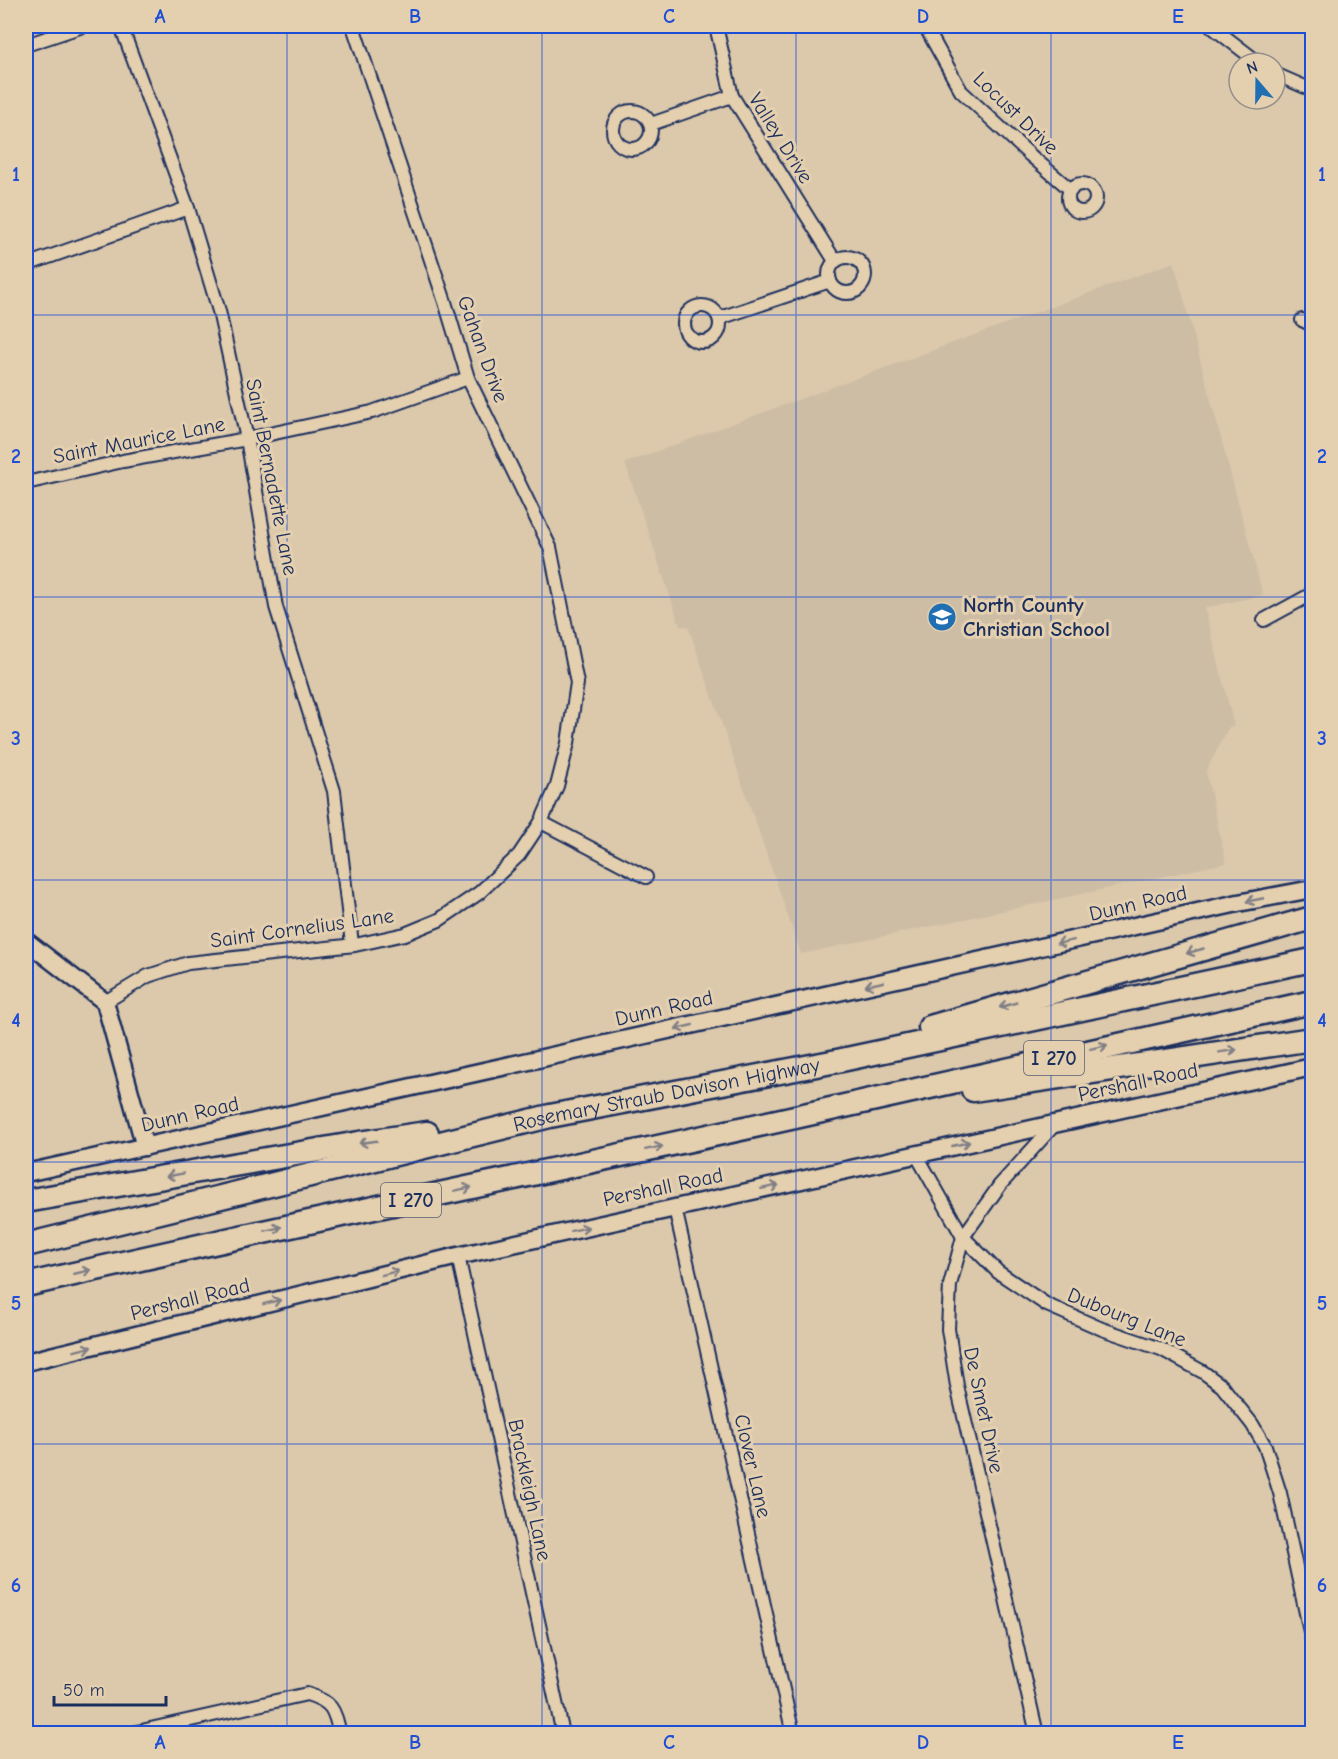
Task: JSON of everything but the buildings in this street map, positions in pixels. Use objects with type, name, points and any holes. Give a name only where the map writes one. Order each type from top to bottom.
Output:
[{"type":"highway","points":[[837,1061],[871,1044],[1312,918]]},
{"type":"highway","name":"Rosemary Straub Davison Highway","points":[[26,1245],[550,1116],[837,1061],[1312,960]]},
{"type":"highway","name":"I 270","points":[[26,1285],[237,1236],[796,1117],[1074,1053],[1312,1002]]},
{"type":"highway","points":[[796,1117],[1312,1039]]},
{"type":"highway","points":[[26,1201],[359,1143],[550,1116]]},
{"type":"street","points":[[26,45],[82,26]]},
{"type":"street","name":"Saint Bernadette Lane","points":[[121,26],[188,208],[219,311],[247,439],[276,607],[334,790],[352,944]]},
{"type":"street","name":"Gahan Drive","points":[[353,26],[446,302],[468,378],[550,547],[577,683]]},
{"type":"street","name":"Valley Drive","points":[[716,26],[732,96],[835,261]]},
{"type":"street","name":"Locust Drive","points":[[925,26],[961,91],[1071,190]]},
{"type":"street","points":[[1211,26],[1243,51]]},
{"type":"street","points":[[1287,79],[1312,90]]},
{"type":"street","points":[[651,124],[732,96]]},
{"type":"street","points":[[26,265],[188,208]]},
{"type":"street","points":[[848,257],[855,260],[864,270],[864,277],[858,289],[852,292],[838,291],[830,280],[829,274],[835,261],[848,257]]},
{"type":"street","points":[[720,318],[830,280]]},
{"type":"street","name":"Saint Maurice Lane","points":[[26,483],[123,461],[247,439],[372,412],[468,378]]},
{"type":"street","points":[[1264,620],[1310,595],[1312,591]]},
{"type":"street","name":"Saint Cornelius Lane","points":[[105,1002],[148,976],[188,963],[355,945],[405,934],[440,920],[479,893],[519,855],[542,822],[557,786],[568,743],[577,683]]},
{"type":"street","points":[[542,822],[646,877]]},
{"type":"street","name":"Dunn Road","points":[[26,1173],[1228,905],[1312,889]]},
{"type":"street","points":[[26,941],[105,1002],[145,1147]]},
{"type":"street","name":"Pershall Road","points":[[26,1362],[458,1256],[1312,1067]]},
{"type":"street","name":"De Smet Drive","points":[[1037,1734],[957,1386],[948,1329],[950,1285],[963,1237],[1000,1185],[1056,1123]]},
{"type":"street","name":"Dubourg Lane","points":[[916,1154],[963,1237],[998,1272],[1047,1305],[1102,1329],[1161,1349],[1203,1372],[1222,1386],[1252,1424],[1265,1446],[1280,1493],[1312,1641]]},
{"type":"street","name":"Clover Lane","points":[[675,1208],[793,1734]]},
{"type":"street","name":"Brackleigh Lane","points":[[458,1256],[563,1734]]},
{"type":"street","points":[[128,1734],[307,1694],[326,1700],[336,1717],[340,1734]]},
{"type":"shaded area","name":"North County Christian School","points":[[1174,262],[1263,595],[1205,608],[1234,726],[1229,727],[1206,771],[1226,863],[801,954],[688,626],[680,626],[625,463]]},
{"type":"place","name":"North County Christian School","points":[[942,617]]}]
